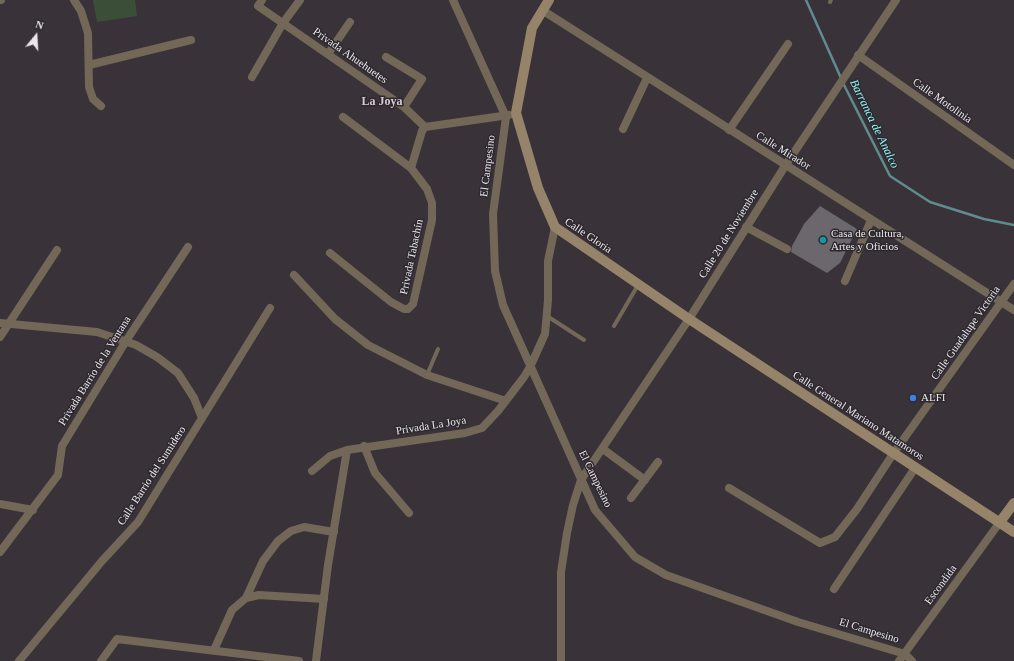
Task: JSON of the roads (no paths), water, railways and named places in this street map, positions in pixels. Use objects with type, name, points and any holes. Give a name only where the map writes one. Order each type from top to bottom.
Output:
[{"type":"main road","points":[[516,113],[532,28],[549,0]]},
{"type":"main road","name":"Calle Gloria","points":[[516,113],[538,188],[555,228],[689,319]]},
{"type":"main road","name":"Calle General Mariano Matamoros","points":[[689,319],[1014,532]]},
{"type":"main road","points":[[1000,522],[1014,503]]},
{"type":"street","points":[[74,0],[81,11],[88,33],[90,64],[89,87],[93,100],[101,106]]},
{"type":"street","points":[[252,77],[283,23],[300,0]]},
{"type":"street","points":[[453,0],[506,117]]},
{"type":"street","name":"Calle 20 de Noviembre","points":[[561,661],[562,572],[567,533],[573,504],[581,480],[689,319],[785,166],[896,0]]},
{"type":"street","name":"Privada Ahuehuetes","points":[[260,3],[283,23],[404,107],[425,127]]},
{"type":"street","name":"Calle Mirador","points":[[542,10],[785,166],[1014,310]]},
{"type":"street","points":[[328,54],[350,22]]},
{"type":"street","points":[[90,64],[191,40]]},
{"type":"street","points":[[730,130],[788,44]]},
{"type":"street","name":"Calle Motolinia","points":[[858,55],[1014,165]]},
{"type":"street","points":[[386,57],[422,80],[404,107]]},
{"type":"street","points":[[623,129],[647,78]]},
{"type":"street","points":[[411,168],[422,131],[425,127],[506,117],[516,113]]},
{"type":"street","name":"Privada Tabachín","points":[[330,253],[391,302],[404,309],[408,309],[413,304],[432,220],[432,203],[427,189],[411,168],[343,117]]},
{"type":"street","name":"El Campesino","points":[[506,117],[493,214],[495,271],[503,306],[595,510],[635,557],[666,575],[798,622],[905,654],[912,661]]},
{"type":"street","points":[[845,281],[870,220]]},
{"type":"street","points":[[746,227],[787,249]]},
{"type":"street","name":"Privada La Joya","points":[[312,471],[330,456],[347,450],[364,446],[465,433],[482,428],[506,401],[530,366],[544,334],[547,316],[548,261],[555,228]]},
{"type":"street","name":"Privada Barrio de la Ventana","points":[[0,552],[58,475],[62,446],[126,341],[188,247]]},
{"type":"street","points":[[0,337],[58,250]]},
{"type":"street","points":[[294,275],[335,320],[368,345],[426,375],[506,401]]},
{"type":"street","name":"Calle Guadalupe Victoria","points":[[729,488],[820,543],[835,537],[857,508],[1014,284]]},
{"type":"street","name":"Calle Barrio del Sumidero","points":[[20,661],[102,561],[138,522],[270,308]]},
{"type":"street","points":[[0,323],[97,332],[126,341],[157,357],[178,373],[194,398],[202,418]]},
{"type":"street","points":[[364,446],[375,473],[409,513]]},
{"type":"street","points":[[603,449],[645,480]]},
{"type":"street","points":[[316,661],[347,450]]},
{"type":"street","points":[[632,498],[658,462]]},
{"type":"street","points":[[834,589],[915,468]]},
{"type":"street","points":[[0,504],[33,510]]},
{"type":"street","name":"Escondida","points":[[899,661],[1000,522]]},
{"type":"street","points":[[214,650],[232,610],[246,598],[263,561],[278,541],[291,531],[304,527],[334,532]]},
{"type":"street","points":[[246,598],[259,595],[324,599]]},
{"type":"street","points":[[101,661],[117,639],[299,661]]},
{"type":"lane","points":[[614,326],[638,284]]},
{"type":"lane","points":[[547,316],[584,340]]},
{"type":"lane","points":[[426,375],[438,349]]},
{"type":"waterway","name":"Barranca de Analco","points":[[806,0],[841,78]]},
{"type":"waterway","name":"Barranca de Analco","points":[[843,83],[890,176],[930,202],[984,219],[1014,225]]},
{"type":"place","name":"Casa de Cultura, Artes y Oficios","points":[[823,240]]},
{"type":"place","name":"ALFI","points":[[913,398]]},
{"type":"district","name":"La Joya","points":[[382,102]]}]
